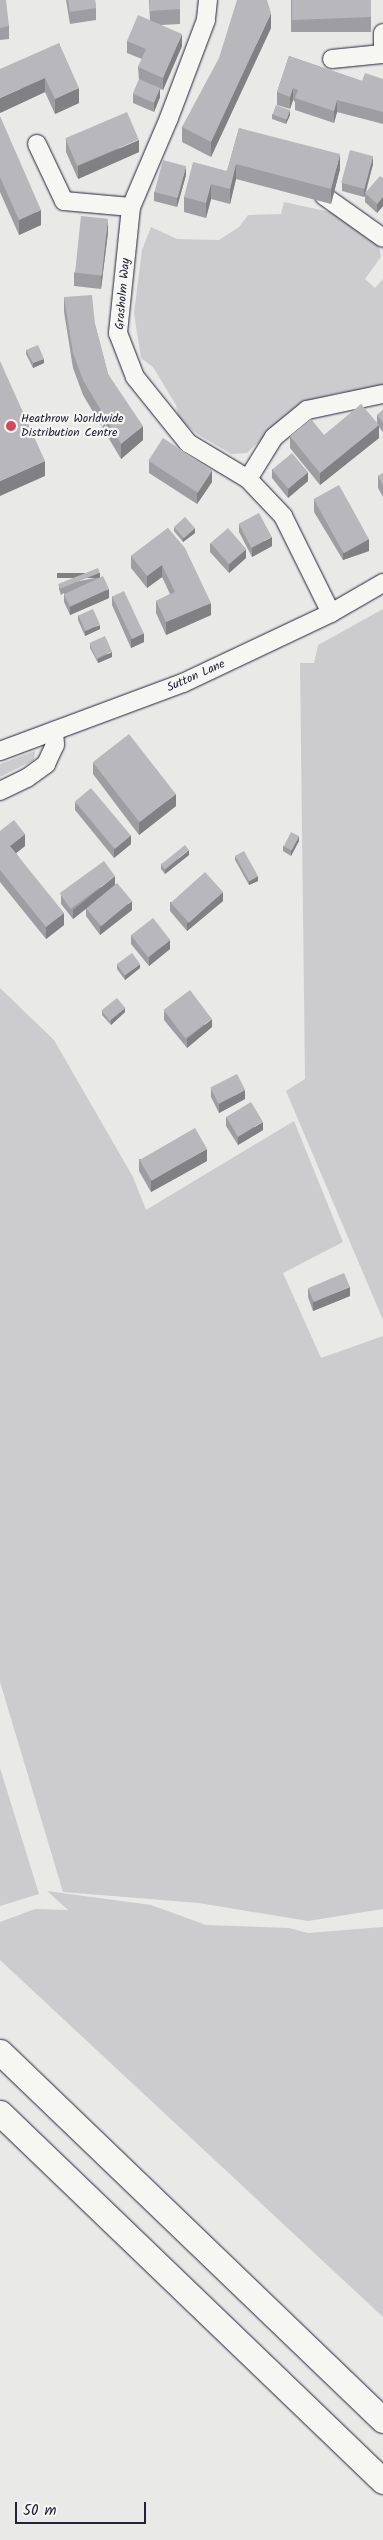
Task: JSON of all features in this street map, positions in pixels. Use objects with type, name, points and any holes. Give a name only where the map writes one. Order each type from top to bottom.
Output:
[{"type":"highway","points":[[0,2052],[383,2420]]},
{"type":"highway","points":[[0,2113],[383,2481]]},
{"type":"street","name":"Grasholm Way","points":[[208,0],[206,20],[172,109],[131,206],[118,333],[136,377],[188,443],[248,479],[283,516],[331,613]]},
{"type":"street","points":[[332,59],[382,54],[383,33]]},
{"type":"street","points":[[37,144],[64,202],[131,206]]},
{"type":"street","points":[[324,196],[383,238]]},
{"type":"street","points":[[248,479],[274,437],[307,410],[383,394]]},
{"type":"street","name":"Sutton Lane","points":[[0,750],[184,683],[331,613],[383,584]]},
{"type":"street","points":[[0,791],[27,778],[46,764],[55,745],[54,731]]},
{"type":"shaded area","points":[[284,202],[335,213],[379,246],[381,257],[365,279],[375,288],[383,279],[383,388],[337,393],[314,400],[284,417],[247,453],[231,454],[197,434],[178,418],[176,405],[153,367],[141,358],[134,313],[142,250],[151,227],[177,239],[219,240],[239,227],[248,215],[281,214]]},
{"type":"shaded area","points":[[383,609],[383,1320],[286,1091],[305,1079],[300,663],[314,663],[318,645]]},
{"type":"shaded area","points":[[35,751],[34,760],[0,777],[0,764]]},
{"type":"shaded area","points":[[0,988],[54,1040],[133,1177],[146,1210],[294,1121],[343,1242],[283,1273],[321,1358],[383,1336],[383,1909],[308,1921],[199,1903],[63,1892],[0,1682]]},
{"type":"shaded area","points":[[0,1768],[39,1894],[0,1906]]},
{"type":"shaded area","points":[[47,1891],[151,1905],[206,1925],[289,1928],[308,1933],[383,1927],[383,2317],[0,1960],[0,1922],[35,1909],[68,1910]]},
{"type":"building","points":[[0,0],[6,0],[9,26],[0,28]]},
{"type":"building","points":[[68,0],[95,0],[96,8],[70,12]]},
{"type":"building","points":[[150,0],[180,0],[180,9],[150,11]]},
{"type":"building","points":[[237,0],[267,0],[271,13],[211,142],[182,127],[219,58]]},
{"type":"building","points":[[292,0],[371,0],[371,17],[292,20]]},
{"type":"building","points":[[138,15],[182,34],[163,78],[138,67],[146,49],[127,41]]},
{"type":"building","points":[[59,43],[79,88],[55,99],[45,78],[0,98],[0,69]]},
{"type":"building","points":[[289,56],[362,81],[365,73],[383,79],[383,112],[337,100],[334,111],[295,98],[298,90],[293,88],[290,97],[277,92]]},
{"type":"building","points":[[139,79],[160,88],[154,103],[133,94]]},
{"type":"building","points":[[276,105],[290,110],[287,120],[273,114]]},
{"type":"building","points":[[127,112],[139,140],[77,166],[65,138]]},
{"type":"building","points":[[0,116],[41,210],[19,220],[0,177]]},
{"type":"building","points":[[239,128],[340,154],[331,189],[236,164],[230,189],[211,184],[206,203],[184,197],[193,162],[227,171]]},
{"type":"building","points":[[350,150],[373,156],[364,189],[341,183]]},
{"type":"building","points":[[163,160],[186,166],[178,198],[154,192]]},
{"type":"building","points":[[380,176],[383,178],[383,197],[377,204],[365,193]]},
{"type":"building","points":[[81,216],[108,219],[102,276],[75,273]]},
{"type":"building","points":[[92,295],[95,324],[108,374],[143,426],[121,444],[83,380],[73,353],[64,297]]},
{"type":"building","points":[[38,345],[44,359],[33,363],[26,350]]},
{"type":"building","name":"Heathrow Worldwide Distribution Centre","points":[[0,361],[45,461],[0,481]]},
{"type":"building","points":[[361,404],[379,425],[320,473],[290,436],[311,419],[324,435]]},
{"type":"building","points":[[383,410],[383,423],[377,415]]},
{"type":"building","points":[[163,438],[212,470],[198,493],[148,461]]},
{"type":"building","points":[[292,453],[308,472],[288,489],[272,470]]},
{"type":"building","points":[[383,473],[383,485],[378,476]]},
{"type":"building","points":[[339,485],[369,539],[344,553],[314,499]]},
{"type":"building","points":[[259,513],[272,537],[251,548],[239,524]]},
{"type":"building","points":[[185,517],[195,528],[184,538],[174,527]]},
{"type":"building","points":[[168,528],[185,548],[211,603],[166,622],[156,601],[175,592],[162,565],[147,576],[131,556]]},
{"type":"building","points":[[228,528],[246,549],[229,564],[211,543]]},
{"type":"building","points":[[98,568],[100,573],[60,589],[58,584]]},
{"type":"building","points":[[103,576],[109,589],[70,607],[64,594]]},
{"type":"building","points":[[124,591],[144,634],[132,639],[112,596]]},
{"type":"building","points":[[93,609],[100,625],[85,631],[78,616]]},
{"type":"building","points":[[105,636],[112,652],[96,658],[89,643]]},
{"type":"building","points":[[129,734],[176,794],[140,822],[93,762]]},
{"type":"building","points":[[91,788],[131,835],[115,849],[75,801]]},
{"type":"building","points":[[14,820],[25,834],[10,846],[64,913],[46,927],[0,870],[0,831]]},
{"type":"building","points":[[291,832],[299,836],[292,850],[284,846]]},
{"type":"building","points":[[185,845],[189,850],[165,869],[161,865]]},
{"type":"building","points":[[244,851],[258,876],[249,881],[235,856]]},
{"type":"building","points":[[104,861],[115,876],[71,909],[60,893]]},
{"type":"building","points":[[205,872],[223,892],[189,923],[171,903]]},
{"type":"building","points":[[117,883],[132,901],[101,926],[86,909]]},
{"type":"building","points":[[153,918],[170,940],[148,957],[131,935]]},
{"type":"building","points":[[132,953],[140,964],[125,975],[117,964]]},
{"type":"building","points":[[190,990],[212,1019],[185,1039],[164,1010]]},
{"type":"building","points":[[117,998],[125,1008],[110,1021],[101,1011]]},
{"type":"building","points":[[237,1074],[245,1090],[218,1104],[210,1088]]},
{"type":"building","points":[[251,1102],[263,1122],[238,1137],[226,1117]]},
{"type":"building","points":[[195,1128],[207,1149],[152,1181],[140,1160]]},
{"type":"building","points":[[344,1273],[350,1287],[314,1302],[308,1288]]},
{"type":"place","name":"Heathrow Worldwide Distribution Centre","points":[[11,426]]}]
